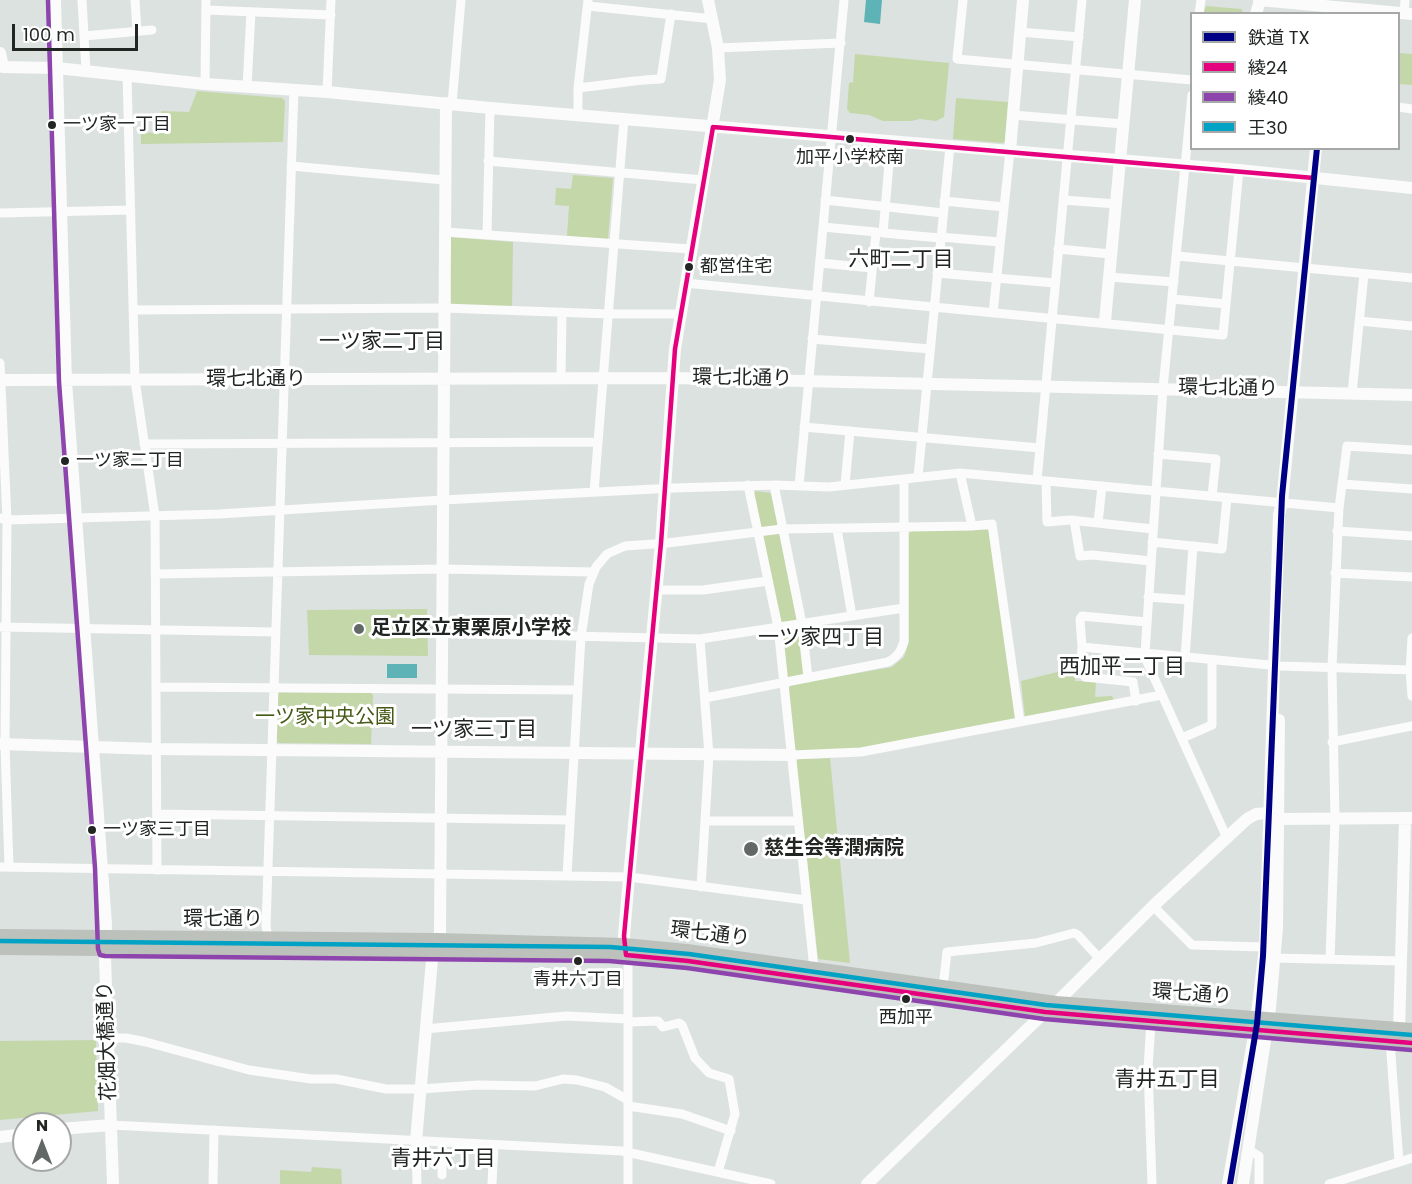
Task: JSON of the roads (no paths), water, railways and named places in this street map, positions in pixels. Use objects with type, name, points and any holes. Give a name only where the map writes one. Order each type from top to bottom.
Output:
[{"type":"main road","name":"環七通り","points":[[0,936],[106,944],[436,946],[687,951],[943,987],[1050,1008],[1261,1025],[1412,1043]]},
{"type":"main road","name":"環七通り","points":[[0,948],[268,939],[436,946]]},
{"type":"main road","name":"環七通り","points":[[625,950],[688,961],[1151,1022],[1406,1030]]},
{"type":"street","name":"花畑大橋通り","points":[[55,0],[66,381],[102,868],[113,1184]]},
{"type":"street","points":[[83,0],[86,71]]},
{"type":"street","points":[[135,0],[137,31]]},
{"type":"street","points":[[327,92],[332,0]]},
{"type":"street","points":[[417,1184],[416,1140],[425,1029],[436,946],[440,874],[444,180],[449,104],[461,0]]},
{"type":"street","points":[[628,1184],[628,963],[625,950],[629,877],[657,590],[672,378],[679,314],[720,80],[718,48],[708,0]]},
{"type":"street","points":[[799,486],[844,0]]},
{"type":"street","points":[[963,0],[957,59],[1190,80]]},
{"type":"street","points":[[993,313],[1023,0]]},
{"type":"street","points":[[1082,0],[1040,448],[1041,480],[1047,522],[1074,520],[1153,529]]},
{"type":"street","points":[[1105,322],[1134,0]]},
{"type":"street","points":[[1259,0],[1381,12]]},
{"type":"street","points":[[1405,0],[1408,14]]},
{"type":"street","points":[[578,114],[578,88],[588,3],[713,19]]},
{"type":"street","points":[[205,84],[206,5],[251,12],[331,15]]},
{"type":"street","points":[[247,87],[251,12]]},
{"type":"street","points":[[578,88],[617,84],[623,81],[661,79],[671,14]]},
{"type":"street","points":[[84,36],[152,30]]},
{"type":"street","points":[[1020,32],[1079,37]]},
{"type":"street","points":[[718,48],[841,43]]},
{"type":"street","points":[[0,53],[1,67],[57,68],[205,84],[294,89],[490,108],[1239,170],[1412,188]]},
{"type":"street","points":[[127,75],[135,380],[155,516],[157,870]]},
{"type":"street","points":[[268,939],[266,926],[269,816],[294,89]]},
{"type":"street","points":[[1190,107],[1163,388],[1145,653],[1227,838]]},
{"type":"street","points":[[487,235],[490,108]]},
{"type":"street","points":[[1013,114],[1123,124]]},
{"type":"street","points":[[594,492],[624,119]]},
{"type":"street","points":[[869,302],[872,268],[885,207],[891,141]]},
{"type":"street","points":[[918,477],[950,146]]},
{"type":"street","points":[[1228,1184],[1274,958],[1278,907],[1274,816],[1276,666],[1285,516],[1282,503],[1316,150]]},
{"type":"street","points":[[488,161],[703,180]]},
{"type":"street","points":[[291,166],[444,180]]},
{"type":"street","points":[[685,284],[1105,322],[1223,335],[1239,170]]},
{"type":"street","points":[[825,200],[943,213]]},
{"type":"street","points":[[1063,200],[1116,204]]},
{"type":"street","points":[[944,201],[1004,207]]},
{"type":"street","points":[[0,213],[131,210]]},
{"type":"street","points":[[823,227],[1000,242]]},
{"type":"street","points":[[445,232],[691,249]]},
{"type":"street","points":[[1058,249],[1111,254]]},
{"type":"street","points":[[1177,256],[1412,278]]},
{"type":"street","points":[[820,263],[872,268]]},
{"type":"street","points":[[937,273],[1055,283]]},
{"type":"street","points":[[1352,393],[1364,274]]},
{"type":"street","points":[[1109,277],[1174,282]]},
{"type":"street","points":[[1172,298],[1226,304]]},
{"type":"street","points":[[133,310],[444,308],[679,314]]},
{"type":"street","points":[[561,378],[562,312]]},
{"type":"street","points":[[1359,321],[1412,326]]},
{"type":"street","points":[[812,339],[930,349]]},
{"type":"street","points":[[0,363],[4,519],[5,867],[629,877],[806,900]]},
{"type":"street","name":"環七北通り","points":[[0,380],[672,378],[1412,395]]},
{"type":"street","points":[[804,427],[1040,448]]},
{"type":"street","points":[[844,485],[850,431]]},
{"type":"street","points":[[144,444],[598,442]]},
{"type":"street","points":[[1330,959],[1335,819],[1332,668],[1335,573],[1339,508],[1347,446],[1412,450]]},
{"type":"street","points":[[1158,454],[1216,459],[1212,496]]},
{"type":"street","points":[[4,519],[155,516],[748,485],[844,485],[960,473],[1339,508]]},
{"type":"street","points":[[960,473],[972,526]]},
{"type":"street","points":[[705,698],[888,663],[895,659],[902,650],[904,641],[904,479]]},
{"type":"street","points":[[1342,484],[1412,489]]},
{"type":"street","points":[[748,485],[778,627],[814,969]]},
{"type":"street","points":[[774,485],[802,624],[808,678]]},
{"type":"street","points":[[1098,523],[1102,486]]},
{"type":"street","points":[[1152,542],[1222,549],[1227,498]]},
{"type":"street","points":[[1074,520],[1080,556],[1092,555],[1151,561]]},
{"type":"street","points":[[567,875],[580,637],[593,572],[607,554],[616,549],[625,546],[783,529],[904,528],[992,524],[1020,722]]},
{"type":"street","points":[[837,529],[852,616]]},
{"type":"street","points":[[1338,531],[1412,536]]},
{"type":"street","points":[[1185,658],[1193,546]]},
{"type":"street","points":[[155,574],[442,569],[593,572]]},
{"type":"street","points":[[1335,573],[1412,577]]},
{"type":"street","points":[[657,590],[703,590],[768,581]]},
{"type":"street","points":[[1148,597],[1189,600]]},
{"type":"street","points":[[441,633],[700,639],[904,608]]},
{"type":"street","points":[[1136,700],[1133,682],[1084,677],[1080,672],[1082,647],[1080,619],[1082,616],[1147,621]]},
{"type":"street","points":[[3,627],[275,632]]},
{"type":"street","points":[[1412,638],[1412,696]]},
{"type":"street","points":[[700,639],[709,754],[702,887]]},
{"type":"street","points":[[1082,647],[1276,666],[1411,670]]},
{"type":"street","points":[[1182,738],[1212,725],[1212,660]]},
{"type":"street","points":[[156,687],[577,690]]},
{"type":"street","points":[[3,745],[157,749],[792,755],[861,752],[1162,695]]},
{"type":"street","points":[[1332,742],[1412,726]]},
{"type":"street","points":[[157,814],[569,820]]},
{"type":"street","points":[[867,1184],[1153,906],[1252,815],[1335,819],[1409,818],[1407,927],[1401,961],[1406,1030]]},
{"type":"street","points":[[1243,1184],[1249,1150],[1261,1025],[1274,816]]},
{"type":"street","points":[[706,821],[797,821]]},
{"type":"street","points":[[1153,906],[1192,945],[1265,947]]},
{"type":"street","points":[[943,987],[947,952],[1036,943],[1074,933],[1100,959]]},
{"type":"street","points":[[1274,958],[1401,961]]},
{"type":"street","points":[[425,1029],[566,1016],[658,1022],[663,1027],[679,1023],[682,1025],[695,1058],[709,1073],[729,1079],[735,1114],[732,1131],[717,1172]]},
{"type":"street","points":[[1151,1022],[1149,1068],[1152,1184]]},
{"type":"street","points":[[108,1038],[126,1038],[146,1042],[249,1070],[311,1079],[343,1080],[386,1089],[478,1085],[535,1086],[563,1079],[577,1080],[605,1087],[628,1103],[682,1114],[732,1131]]},
{"type":"street","points":[[1390,1041],[1399,1162]]},
{"type":"street","points":[[72,1128],[111,1125],[627,1152],[771,1184]]},
{"type":"street","points":[[213,1184],[214,1130]]},
{"type":"street","points":[[442,1142],[442,1175]]},
{"type":"street","points":[[492,1184],[494,1145]]},
{"type":"street","points":[[1249,1150],[1259,1156],[1259,1184]]},
{"type":"street","points":[[1329,1184],[1345,1182],[1412,1158]]},
{"type":"water","points":[[866,0],[882,0],[880,24],[864,22]]},
{"type":"water","points":[[387,664],[417,664],[417,678],[387,678]]},
{"type":"rail line","name":"TX","points":[[1230,1184],[1257,1024],[1263,956],[1282,496],[1317,150]]},
{"type":"place","name":"一ツ家一丁目","points":[[52,125]]},
{"type":"place","name":"加平小学校南","points":[[850,139]]},
{"type":"place","name":"都営住宅","points":[[689,267]]},
{"type":"place","name":"一ツ家二丁目","points":[[65,461]]},
{"type":"place","name":"足立区立東栗原小学校","points":[[359,629]]},
{"type":"place","name":"一ツ家三丁目","points":[[92,830]]},
{"type":"place","name":"慈生会等潤病院","points":[[751,849]]},
{"type":"place","name":"青井六丁目","points":[[578,961]]},
{"type":"place","name":"西加平","points":[[906,999]]},
{"type":"district","name":"六町二丁目","points":[[901,261]]},
{"type":"district","name":"一ツ家二丁目","points":[[382,343]]},
{"type":"district","name":"一ツ家四丁目","points":[[821,639]]},
{"type":"district","name":"西加平二丁目","points":[[1122,668]]},
{"type":"district","name":"一ツ家三丁目","points":[[474,731]]},
{"type":"district","name":"青井五丁目","points":[[1167,1081]]},
{"type":"district","name":"青井六丁目","points":[[443,1160]]},
{"type":"park label","name":"一ツ家中央公園","points":[[325,718]]}]
